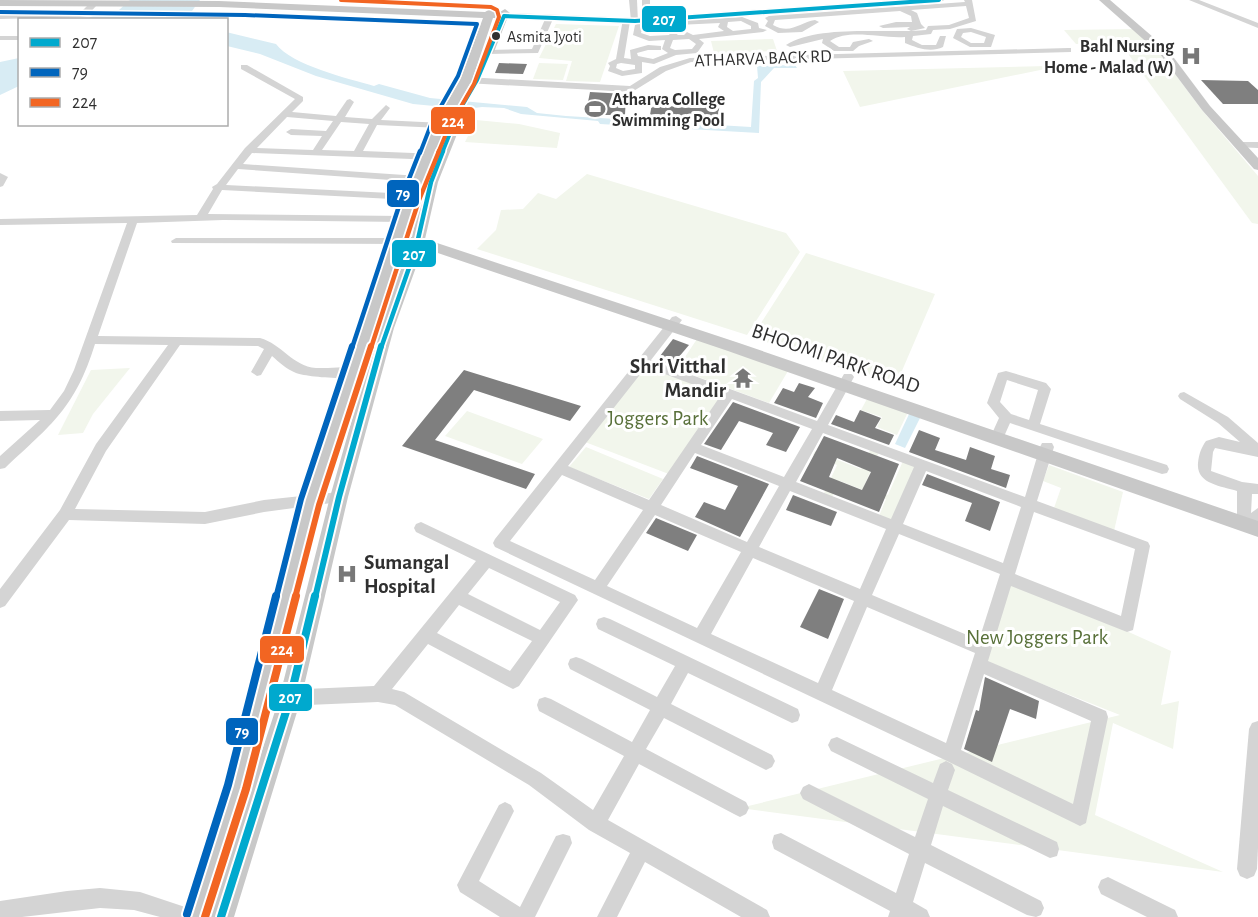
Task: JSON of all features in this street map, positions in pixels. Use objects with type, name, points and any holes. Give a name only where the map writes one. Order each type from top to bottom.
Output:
[{"type":"main road","points":[[243,0],[490,14]]},
{"type":"main road","points":[[504,14],[549,19],[636,21],[814,17],[939,0]]},
{"type":"main road","points":[[1104,0],[1121,11],[1156,41],[1258,163]]},
{"type":"main road","points":[[2,5],[118,2],[219,4],[636,21],[869,5]]},
{"type":"main road","points":[[196,917],[237,788],[310,502],[353,372],[407,234],[434,157],[441,139],[459,111],[471,80],[490,14]]},
{"type":"main road","points":[[441,139],[440,125],[489,52],[504,14]]},
{"type":"main road","points":[[221,917],[290,699],[407,234],[411,196],[434,157]]},
{"type":"main road","name":"BHOOMI PARK ROAD","points":[[407,234],[942,413],[1001,429],[1046,451],[1254,522]]},
{"type":"street","points":[[633,0],[636,21],[640,30],[636,33],[646,39],[732,33],[769,25],[776,30]]},
{"type":"street","points":[[646,0],[620,57],[634,56],[654,62],[670,51]]},
{"type":"street","points":[[1193,0],[1258,26]]},
{"type":"street","points":[[790,16],[796,21],[869,5],[900,8],[969,2],[973,20],[950,27],[931,28],[930,31],[900,41],[898,47],[880,48],[868,37],[853,33],[836,34],[790,45]]},
{"type":"street","points":[[0,17],[52,18],[84,14],[91,3]]},
{"type":"street","points":[[869,5],[873,13],[868,17],[883,29],[909,37],[921,47],[939,47],[943,38]]},
{"type":"street","points":[[925,7],[924,15],[950,27],[958,34],[943,38],[930,31]]},
{"type":"street","points":[[836,34],[825,41],[837,49],[853,49],[856,44],[883,29],[921,28],[917,25],[914,15],[900,8]]},
{"type":"street","points":[[844,12],[858,21],[853,33]]},
{"type":"street","points":[[769,25],[772,21],[769,17],[814,17],[836,34]]},
{"type":"street","points":[[671,21],[741,19],[755,28],[802,30],[814,17]]},
{"type":"street","points":[[489,52],[535,51],[549,19]]},
{"type":"street","points":[[723,20],[725,24],[722,27],[732,33]]},
{"type":"street","points":[[670,51],[666,43],[676,31],[671,21]]},
{"type":"street","points":[[704,21],[706,26],[714,28],[712,35]]},
{"type":"street","points":[[634,56],[633,52],[646,46],[670,51],[695,50],[700,43],[681,31],[686,29],[686,22]]},
{"type":"street","points":[[0,38],[18,38]]},
{"type":"street","name":"ATHARVA BACK RD","points":[[471,80],[632,88],[663,69],[690,60],[1068,50]]},
{"type":"street","points":[[201,217],[217,187],[234,166],[299,98],[244,67]]},
{"type":"street","points":[[315,154],[350,102]]},
{"type":"street","points":[[356,155],[375,121],[386,108]]},
{"type":"street","points":[[284,114],[385,123],[440,125]]},
{"type":"street","points":[[291,132],[328,134]]},
{"type":"street","points":[[1242,145],[1258,145]]},
{"type":"street","points":[[248,150],[434,157]]},
{"type":"street","points":[[234,166],[419,179]]},
{"type":"street","points":[[0,176],[3,177],[0,184]]},
{"type":"street","points":[[217,187],[411,196]]},
{"type":"street","points":[[0,222],[201,217],[407,234]]},
{"type":"street","points":[[0,464],[54,416],[70,396],[92,340],[96,322],[133,220]]},
{"type":"street","points":[[176,241],[407,234]]},
{"type":"street","points":[[559,468],[864,598],[1101,717],[1080,817],[948,762],[821,695],[500,543],[559,468],[644,362],[674,323]]},
{"type":"street","points":[[92,340],[260,342],[298,368],[315,371],[374,371]]},
{"type":"street","points":[[0,602],[65,514],[101,448],[177,340]]},
{"type":"street","points":[[255,371],[268,346]]},
{"type":"street","points":[[644,362],[1143,546],[1126,625],[895,527],[693,447]]},
{"type":"street","points":[[1033,426],[1045,389],[1042,386],[1006,375],[1002,376],[993,403],[1001,429],[1033,426],[1162,469]]},
{"type":"street","points":[[700,638],[846,381]]},
{"type":"street","points":[[597,589],[729,393]]},
{"type":"street","points":[[1184,396],[1223,420],[1258,451]]},
{"type":"street","points":[[0,416],[54,416]]},
{"type":"street","points":[[1258,451],[1219,442],[1211,444],[1206,452],[1204,472],[1207,476],[1242,488],[1258,489]]},
{"type":"street","points":[[900,912],[1046,451]]},
{"type":"street","points":[[821,695],[922,464]]},
{"type":"street","points":[[1242,488],[1245,491],[1254,522]]},
{"type":"street","points":[[65,514],[206,518],[264,507],[339,497]]},
{"type":"street","points":[[421,528],[570,600],[513,681],[426,635]]},
{"type":"street","points":[[378,694],[486,560]]},
{"type":"street","points":[[458,596],[543,639]]},
{"type":"street","points":[[604,624],[792,715]]},
{"type":"street","points":[[596,823],[686,663]]},
{"type":"street","points":[[576,664],[766,760]]},
{"type":"street","points":[[261,699],[378,694],[398,698],[525,773],[596,823],[760,917]]},
{"type":"street","points":[[545,705],[740,808]]},
{"type":"street","points":[[1247,869],[1255,799],[1258,729]]},
{"type":"street","points":[[837,745],[1050,849]]},
{"type":"street","points":[[809,793],[1034,908]]},
{"type":"street","points":[[505,811],[467,885],[518,917]]},
{"type":"street","points":[[781,842],[900,912],[920,917]]},
{"type":"street","points":[[525,917],[563,843]]},
{"type":"street","points":[[607,917],[642,849]]},
{"type":"street","points":[[1108,887],[1168,917]]},
{"type":"street","points":[[0,911],[104,898],[135,900],[187,917]]},
{"type":"green space","points":[[556,24],[619,26],[600,82],[566,81],[572,61],[539,58]]},
{"type":"green space","points":[[1135,29],[1147,43],[1076,44],[1064,30]]},
{"type":"green space","points":[[773,39],[777,51],[714,53],[711,41]]},
{"type":"green space","points":[[1157,50],[1201,109],[1258,176],[1258,224],[1252,223],[1126,51]]},
{"type":"green space","points":[[539,63],[568,64],[563,80],[533,79]]},
{"type":"green space","points":[[1048,66],[1050,68],[860,107],[843,71]]},
{"type":"green space","points":[[476,120],[519,124],[560,133],[557,148],[465,142]]},
{"type":"green space","points":[[587,174],[786,233],[800,252],[747,335],[477,249],[496,230],[501,210],[523,209],[538,193],[556,199]]},
{"type":"green space","points":[[806,253],[935,294],[895,387],[752,337]]},
{"type":"green space","points":[[697,339],[788,371],[769,403],[677,369]]},
{"type":"green space","name":"Joggers Park","points":[[643,364],[728,395],[674,476],[585,442]]},
{"type":"green space","points":[[130,368],[93,414],[83,433],[58,435],[91,370]]},
{"type":"green space","points":[[868,397],[908,412],[897,435],[877,427],[882,417],[861,410]]},
{"type":"green space","points":[[467,411],[543,439],[522,464],[445,436]]},
{"type":"green space","points":[[586,447],[663,479],[649,499],[569,467]]},
{"type":"green space","points":[[871,448],[879,452],[864,486],[888,495],[903,461],[915,466],[891,521],[879,516],[886,499],[840,481],[832,497],[824,493],[837,465],[813,455],[815,451],[861,469]]},
{"type":"green space","points":[[1049,465],[1123,492],[1114,531],[1054,508],[1061,488],[1043,481]]},
{"type":"green space","name":"New Joggers Park","points":[[1006,577],[1171,651],[1161,705],[1179,701],[1173,749],[1113,723],[1095,815],[1223,872],[740,808],[1120,715],[987,662]]},
{"type":"shaded area","points":[[130,0],[200,0],[192,11],[196,18],[88,18],[102,12],[119,10]]},
{"type":"shaded area","points":[[228,32],[276,44],[284,52],[307,65],[336,75],[430,98],[527,107],[537,113],[566,116],[751,127],[754,81],[758,78],[757,66],[795,65],[797,68],[774,68],[761,82],[759,133],[600,124],[598,121],[521,114],[504,108],[466,109],[413,104],[316,76],[260,54],[228,46]]},
{"type":"shaded area","points":[[18,58],[18,86],[0,95],[0,62]]},
{"type":"shaded area","points":[[910,412],[921,416],[905,448],[895,444]]},
{"type":"building","points":[[499,63],[527,64],[523,74],[495,73]]},
{"type":"building","points":[[1201,80],[1248,81],[1258,90],[1258,104],[1223,104]]},
{"type":"building","points":[[590,92],[626,94],[625,115],[602,115],[605,104],[588,102]]},
{"type":"building","points":[[653,97],[667,98],[666,106],[704,108],[704,100],[720,100],[718,119],[650,115]]},
{"type":"building","points":[[673,339],[689,345],[672,365],[657,360]]},
{"type":"building","points":[[464,370],[581,406],[570,421],[474,390],[435,440],[535,474],[526,489],[402,446]]},
{"type":"building","points":[[799,383],[815,388],[808,397],[823,403],[816,418],[774,403],[783,388],[794,392]]},
{"type":"building","points":[[733,402],[800,427],[786,452],[766,445],[773,433],[739,421],[721,450],[704,444]]},
{"type":"building","points":[[860,410],[881,418],[875,428],[894,435],[889,445],[831,424],[836,415],[854,422]]},
{"type":"building","points":[[919,430],[940,438],[935,450],[966,460],[970,447],[995,456],[991,469],[1010,475],[1006,488],[909,452]]},
{"type":"building","points":[[824,436],[899,464],[879,512],[800,481]],"holes":[[[837,458],[871,472],[862,490],[829,477]]]},
{"type":"building","points":[[697,456],[769,484],[740,537],[695,517],[704,502],[725,510],[738,486],[690,468]]},
{"type":"building","points":[[927,474],[1000,502],[990,531],[965,521],[972,503],[922,485]]},
{"type":"building","points":[[793,495],[837,512],[831,526],[786,510]]},
{"type":"building","points":[[656,518],[697,535],[688,551],[646,533]]},
{"type":"building","points":[[819,589],[844,599],[828,639],[800,627]]},
{"type":"building","points":[[985,677],[1039,701],[1036,719],[1010,709],[992,762],[964,749],[976,710],[979,711]]},
{"type":"transit line","name":"224","points":[[205,917],[246,789],[319,505],[419,200],[448,129],[474,84],[499,17],[497,10],[491,7],[341,0]]},
{"type":"transit line","name":"207","points":[[221,917],[290,699],[339,497],[386,328],[416,248],[431,182],[459,111],[477,80],[504,16],[635,21],[939,0]]},
{"type":"transit line","name":"79","points":[[0,12],[245,15],[477,24],[458,76],[432,122],[403,194],[301,499],[228,785],[187,914]]},
{"type":"place","name":"Asmita Jyoti","points":[[496,36]]},
{"type":"place","name":"Bahl Nursing Home - Malad (W)","points":[[1191,56]]},
{"type":"place","name":"Atharva College Swimming Pool","points":[[595,109]]},
{"type":"place","name":"Shri Vitthal Mandir","points":[[743,378]]},
{"type":"place","name":"Sumangal Hospital","points":[[347,574]]}]
